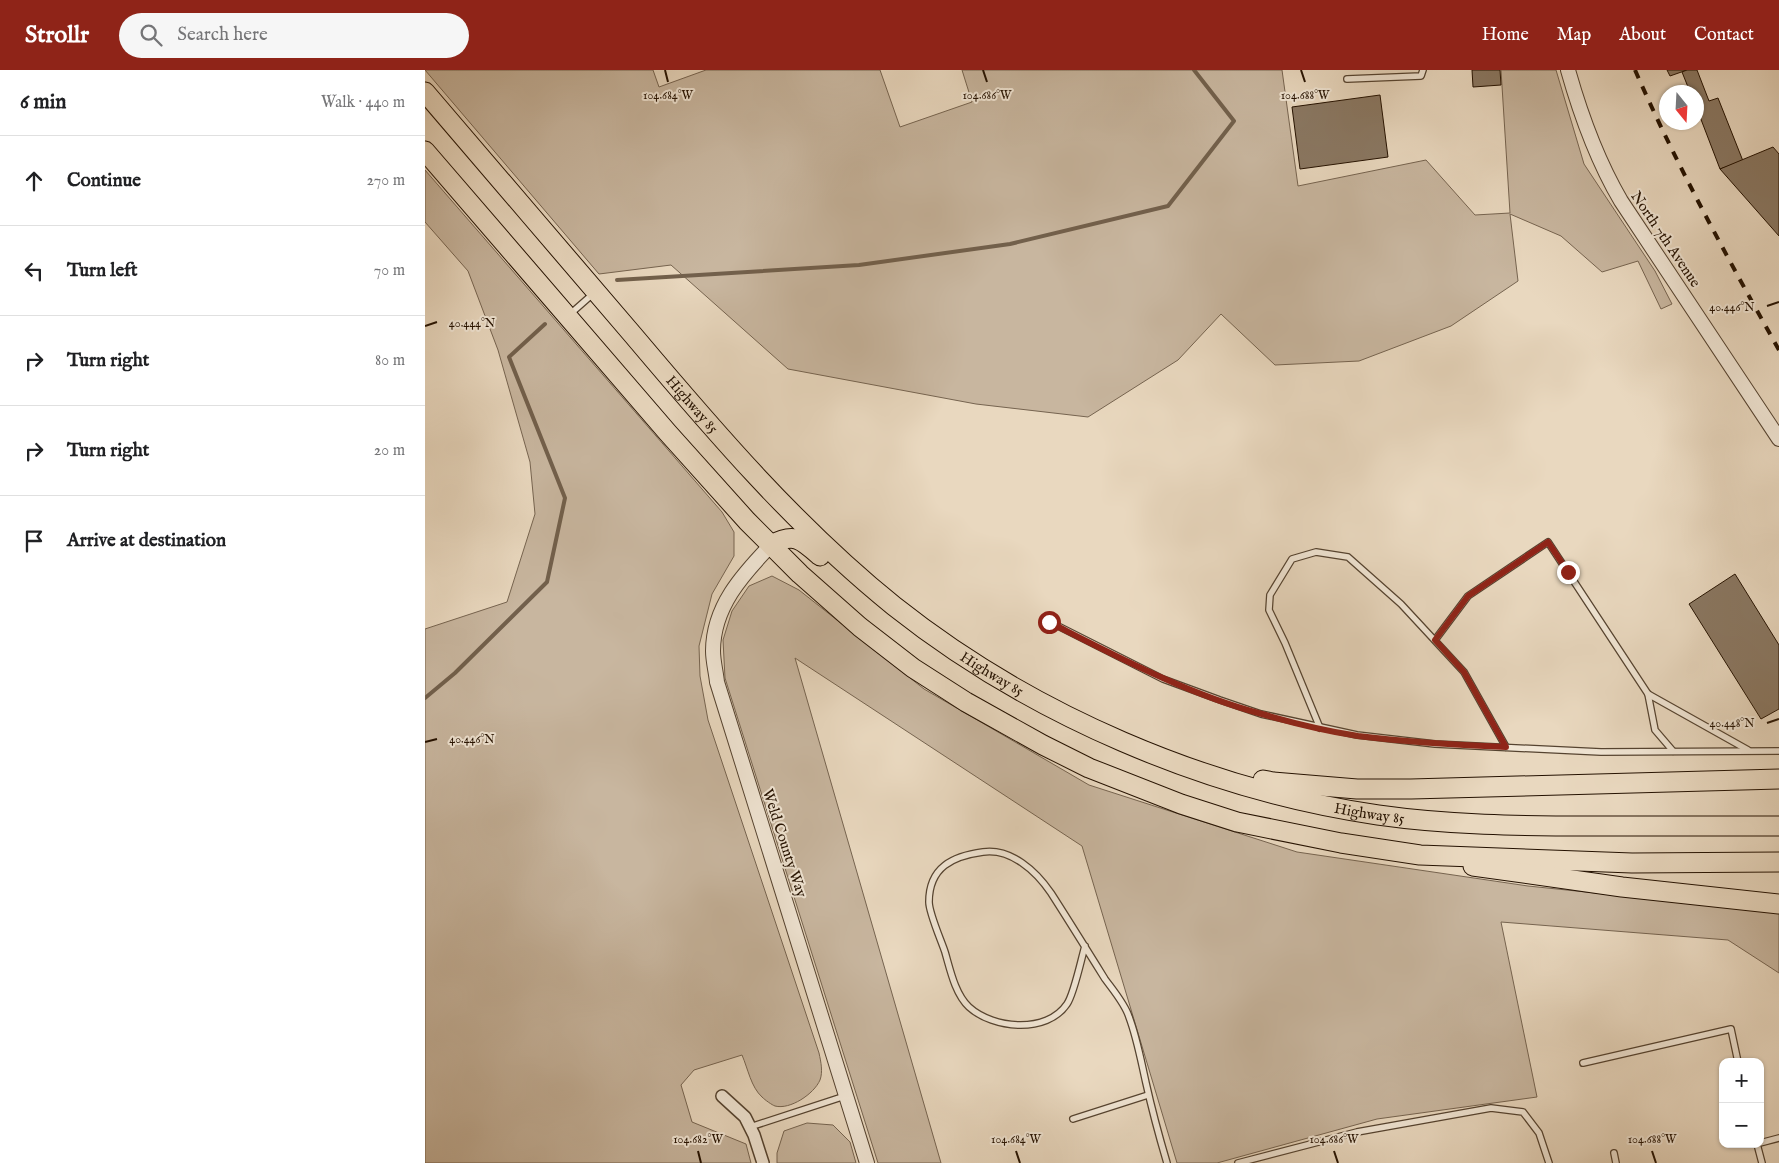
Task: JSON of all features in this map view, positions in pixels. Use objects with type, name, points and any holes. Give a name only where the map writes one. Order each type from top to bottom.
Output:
[{"type":"highway","name":"Highway 85","points":[[425,92],[710,426],[794,516],[846,565],[895,606],[969,659],[1025,694],[1101,732],[1180,765],[1313,803],[1378,815],[1460,823],[1544,826],[1779,826]]},
{"type":"highway","points":[[425,151],[668,433],[747,521],[800,574],[860,627],[913,668],[966,702],[1043,745],[1089,768],[1181,804],[1237,822],[1331,842],[1420,855],[1487,870],[1779,904]]},
{"type":"highway","points":[[771,545],[784,538],[800,540],[894,620],[937,649],[969,659]]},
{"type":"highway","points":[[1180,765],[1216,767],[1273,782],[1357,789],[1779,779]]},
{"type":"highway","points":[[1420,855],[1632,863],[1779,862]]},
{"type":"street","name":"North 7th Avenue","points":[[1568,70],[1581,116],[1610,183],[1633,221],[1779,439]]},
{"type":"street","name":"Weld County Way","points":[[771,545],[746,571],[732,591],[720,614],[715,632],[713,652],[717,682],[867,1163]]},
{"type":"street","points":[[722,1096],[745,1117],[763,1163]]},
{"type":"lane","points":[[1347,78],[1421,76],[1423,70]]},
{"type":"lane","points":[[567,317],[596,292]]},
{"type":"lane","points":[[1435,640],[1468,596],[1548,542],[1648,694],[1655,730],[1673,752]]},
{"type":"lane","points":[[1320,728],[1285,643],[1269,610],[1270,595],[1292,559],[1316,552],[1348,557],[1401,604],[1464,672],[1506,747]]},
{"type":"lane","points":[[1049,622],[1163,679],[1261,714],[1357,735],[1435,744],[1601,752],[1779,751]]},
{"type":"lane","points":[[1648,694],[1750,751]]},
{"type":"lane","points":[[1085,946],[1068,1003],[1057,1016],[1040,1022],[1022,1025],[1004,1024],[984,1018],[968,1006],[952,976],[929,903],[932,882],[941,868],[965,855],[990,851],[1011,856],[1029,868],[1047,887],[1085,946],[1129,1015],[1167,1163]]},
{"type":"lane","points":[[1583,1063],[1731,1029],[1737,1058]]},
{"type":"lane","points":[[1073,1119],[1148,1095]]},
{"type":"lane","points":[[750,1127],[846,1096]]},
{"type":"lane","points":[[1237,1163],[1357,1132],[1491,1108],[1523,1112],[1539,1133],[1549,1163]]},
{"type":"lane","points":[[1764,1142],[1779,1138]]},
{"type":"lane","points":[[1760,1148],[1762,1163]]},
{"type":"lane","points":[[1614,1153],[1616,1163]]},
{"type":"shaded area","points":[[425,70],[653,70],[659,87],[706,70],[880,70],[900,127],[972,102],[962,70],[1282,70],[1298,186],[1426,160],[1475,215],[1510,213],[1501,70],[1556,70],[1584,164],[1655,271],[1672,304],[1661,309],[1638,261],[1602,272],[1561,236],[1510,214],[1518,281],[1451,326],[1359,361],[1275,365],[1221,314],[1178,360],[1088,417],[976,404],[788,369],[671,265],[599,274]]},
{"type":"shaded area","points":[[425,170],[722,512],[734,532],[734,556],[712,594],[699,646],[700,676],[708,720],[819,1053],[822,1070],[820,1080],[813,1091],[801,1100],[781,1107],[772,1105],[758,1093],[752,1083],[742,1055],[694,1070],[681,1085],[692,1122],[746,1144],[751,1163],[425,1163],[425,629],[507,602],[535,514],[530,462],[498,350],[468,271],[425,222]]},
{"type":"shaded area","points":[[772,576],[799,590],[924,689],[1089,785],[1297,852],[1528,886],[1779,912],[1779,973],[1728,940],[1501,922],[1537,1097],[1377,1119],[1217,1163],[1177,1163],[1082,846],[795,658],[941,1163],[878,1163],[725,678],[723,640],[732,611],[749,586]]},
{"type":"shaded area","points":[[807,1123],[833,1125],[850,1142],[856,1163],[777,1163],[777,1153],[784,1131]]},
{"type":"building","points":[[1472,70],[1500,70],[1501,85],[1473,87]]},
{"type":"building","points":[[1667,70],[1687,70],[1670,76]]},
{"type":"building","points":[[1697,70],[1703,85],[1687,85],[1682,72]]},
{"type":"building","points":[[1704,88],[1709,101],[1718,98],[1743,161],[1720,169],[1704,127]]},
{"type":"building","points":[[1380,95],[1388,157],[1300,169],[1292,107]]},
{"type":"building","points":[[1773,147],[1779,154],[1779,236],[1720,169]]},
{"type":"building","points":[[1735,574],[1779,645],[1779,709],[1761,719],[1689,604]]},
{"type":"waterway","points":[[617,280],[859,265],[1010,244],[1168,206],[1234,121],[1194,70]]},
{"type":"waterway","points":[[425,698],[455,673],[547,582],[565,498],[509,357],[545,324]]},
{"type":"railway","points":[[1635,70],[1686,177],[1779,350]]},
{"type":"route","points":[[1049,622],[1163,679],[1261,714],[1312,727],[1357,735],[1435,744],[1506,747],[1464,672],[1435,640],[1468,596],[1548,542],[1568,572]]}]
